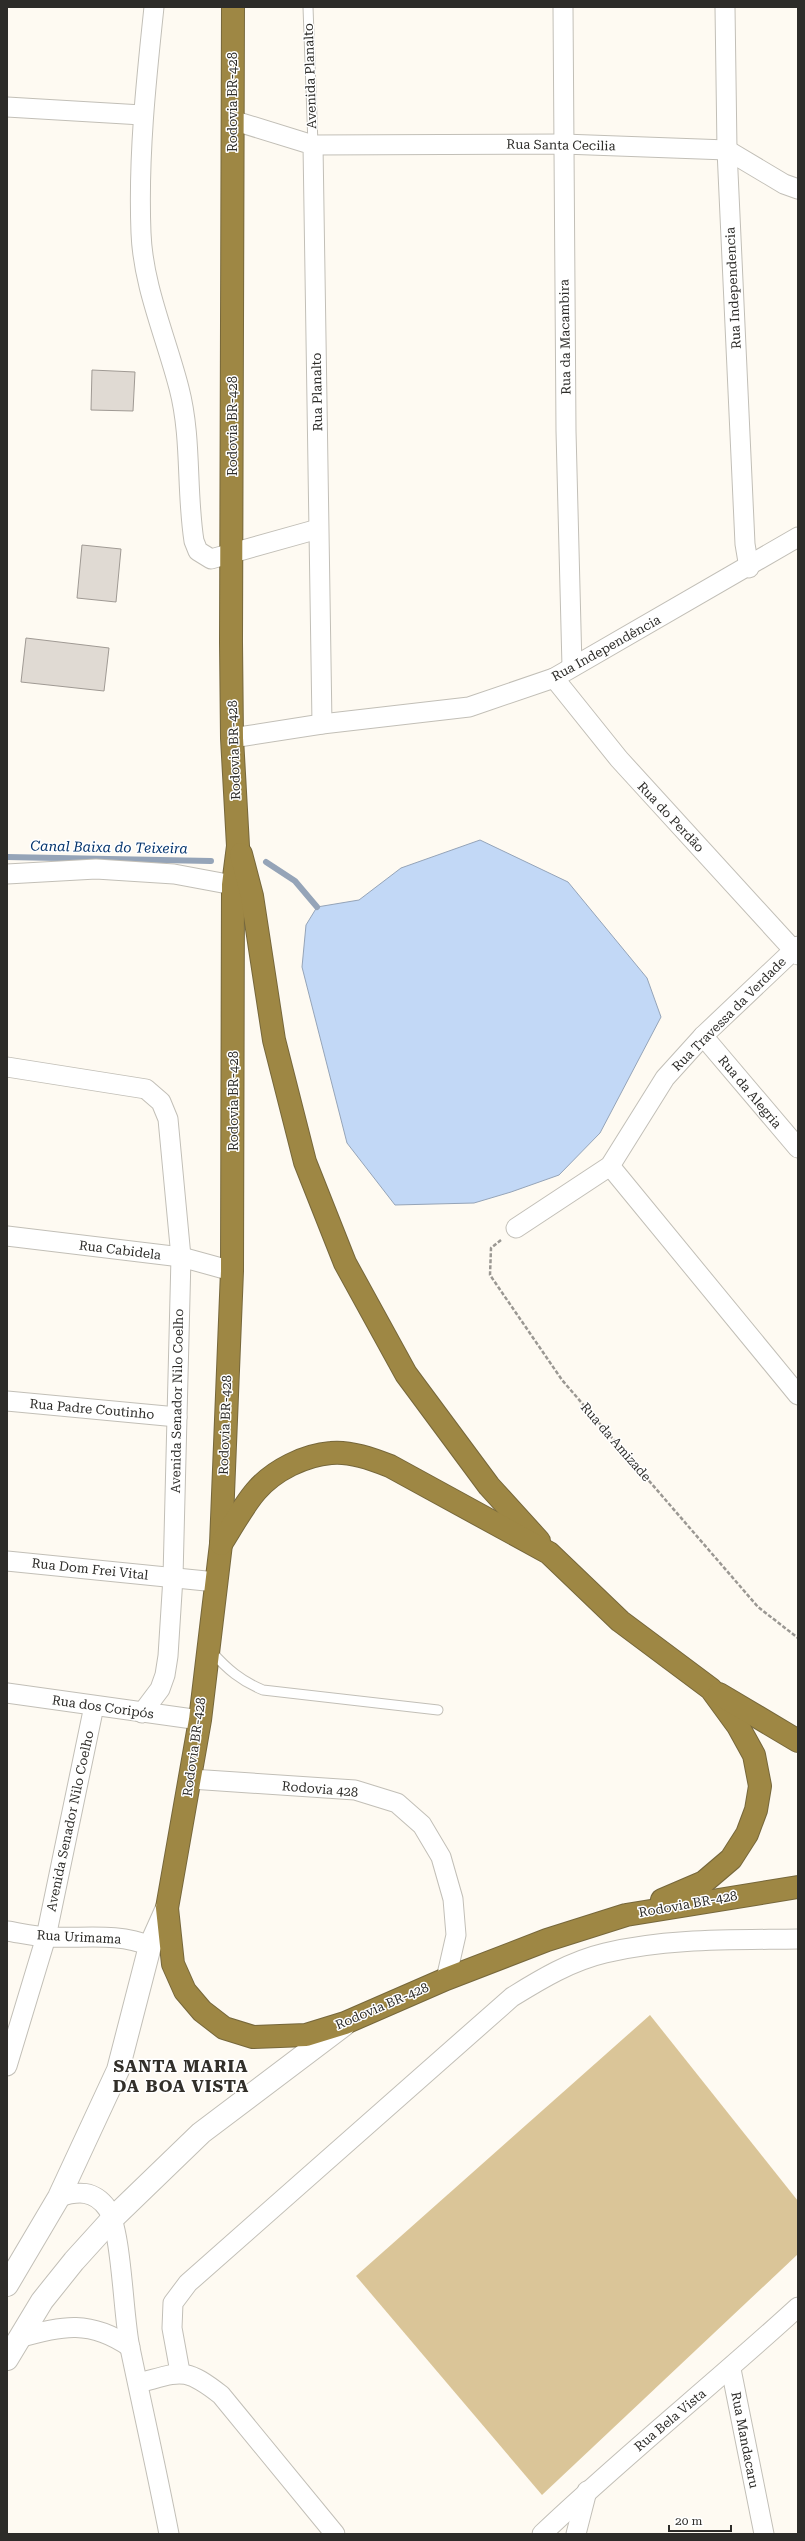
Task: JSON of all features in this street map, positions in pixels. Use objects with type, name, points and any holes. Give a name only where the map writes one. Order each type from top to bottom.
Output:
[{"type":"highway","name":"Rodovia BR-428","points":[[233,7],[232,738],[238,846],[233,886],[232,1271],[221,1544],[207,1647],[200,1720],[191,1779],[167,1908],[173,1964],[185,1990],[202,2011],[224,2028],[253,2037],[306,2035],[345,2023],[446,1979],[547,1940],[626,1915],[798,1887]]},
{"type":"highway","name":"Rodovia BR-428","points":[[238,846],[252,896],[274,1040],[305,1162],[344,1263],[406,1374],[489,1486],[549,1553]]},
{"type":"highway","points":[[221,1544],[256,1490],[278,1473],[303,1459],[332,1452],[366,1457],[390,1466],[549,1553],[620,1621],[711,1689],[798,1741]]},
{"type":"highway","points":[[626,1915],[704,1882],[731,1859],[747,1834],[756,1810],[760,1786],[754,1755],[738,1726],[711,1689]]},
{"type":"main road","points":[[7,2285],[59,2197],[118,2070],[150,1946],[167,1908]]},
{"type":"main road","points":[[7,2359],[42,2301],[74,2261],[113,2218],[201,2133],[345,2023]]},
{"type":"street","points":[[154,7],[142,115],[141,234],[162,332],[181,395],[185,422],[194,540],[198,551],[204,557],[211,559],[318,529]]},
{"type":"street","name":"Rua da Macambira","points":[[563,7],[566,431],[572,667]]},
{"type":"street","name":"Rua Independencia","points":[[725,7],[727,150],[745,544],[749,568]]},
{"type":"street","points":[[7,107],[142,115]]},
{"type":"street","points":[[232,120],[313,145]]},
{"type":"street","name":"Rua Santa Cecilia","points":[[313,145],[563,144],[727,150],[784,184],[798,189]]},
{"type":"street","name":"Rua Planalto","points":[[313,145],[322,724]]},
{"type":"street","name":"Rua Independência","points":[[232,738],[322,724],[469,707],[554,678],[749,568],[798,538]]},
{"type":"street","name":"Rua do Perdão","points":[[554,678],[618,759],[797,951]]},
{"type":"street","points":[[7,874],[96,869],[174,874],[233,886]]},
{"type":"street","name":"Rua Travessa da Verdade","points":[[516,1228],[610,1166],[665,1078],[703,1036],[797,951]]},
{"type":"street","name":"Rua da Alegria","points":[[703,1036],[798,1148]]},
{"type":"street","name":"Avenida Senador Nilo Coelho","points":[[7,1067],[146,1089],[161,1102],[168,1120],[181,1257],[173,1577],[168,1656],[165,1675],[160,1689],[142,1714]]},
{"type":"street","points":[[610,1166],[798,1396]]},
{"type":"street","name":"Rua Cabidela","points":[[7,1236],[181,1257],[232,1271]]},
{"type":"street","name":"Rua Padre Coutinho","points":[[7,1402],[177,1417]]},
{"type":"street","name":"Rua Dom Frei Vital","points":[[7,1561],[216,1582]]},
{"type":"street","name":"Rua dos Coripós","points":[[7,1693],[142,1714],[200,1720]]},
{"type":"street","name":"Avenida Senador Nilo Coelho","points":[[7,2066],[46,1937],[94,1706]]},
{"type":"street","name":"Rodovia 428","points":[[191,1779],[354,1790],[397,1803],[422,1825],[443,1864],[453,1899],[456,1935],[446,1979]]},
{"type":"street","name":"Rua Urimama","points":[[7,1931],[46,1937],[105,1937],[137,1940],[150,1946]]},
{"type":"street","points":[[180,2372],[172,2328],[173,2303],[188,2283],[512,1997],[554,1972],[604,1953],[696,1941],[798,1939]]},
{"type":"street","points":[[59,2197],[76,2192],[90,2194],[98,2199],[113,2218],[130,2347],[139,2383],[169,2534]]},
{"type":"street","name":"Rua Bela Vista","points":[[542,2534],[587,2491],[731,2369],[798,2307]]},
{"type":"street","points":[[19,2338],[49,2329],[75,2326],[99,2330],[114,2336],[130,2347]]},
{"type":"street","name":"Rua Mandacaru","points":[[731,2369],[764,2534]]},
{"type":"street","points":[[139,2383],[180,2372],[202,2380],[221,2395],[335,2534]]},
{"type":"street","points":[[576,2534],[587,2491]]},
{"type":"lane","name":"Avenida Planalto","points":[[308,7],[313,145]]},
{"type":"lane","points":[[207,1647],[228,1670],[245,1683],[264,1690],[438,1710]]},
{"type":"path","name":"Rua da Amizade","points":[[516,1228],[491,1248],[490,1275],[562,1380],[758,1607],[798,1638]]},
{"type":"shaded area","points":[[650,2015],[798,2201],[798,2254],[542,2495],[356,2276]]},
{"type":"water","points":[[480,840],[568,882],[647,978],[661,1017],[600,1133],[559,1175],[474,1203],[395,1205],[347,1143],[302,967],[306,925],[317,907],[359,900],[401,868]]},
{"type":"building","points":[[92,370],[135,372],[133,411],[91,410]]},
{"type":"building","points":[[82,545],[121,549],[116,602],[77,598]]},
{"type":"building","points":[[26,638],[109,648],[104,691],[21,682]]},
{"type":"waterway","name":"Canal Baixa do Teixeira","points":[[7,857],[211,861]]},
{"type":"waterway","name":"Canal Baixa do Teixeira","points":[[266,862],[295,881],[317,907]]},
{"type":"district","name":"SANTA MARIA DA BOA VISTA","points":[[181,2076]]}]
